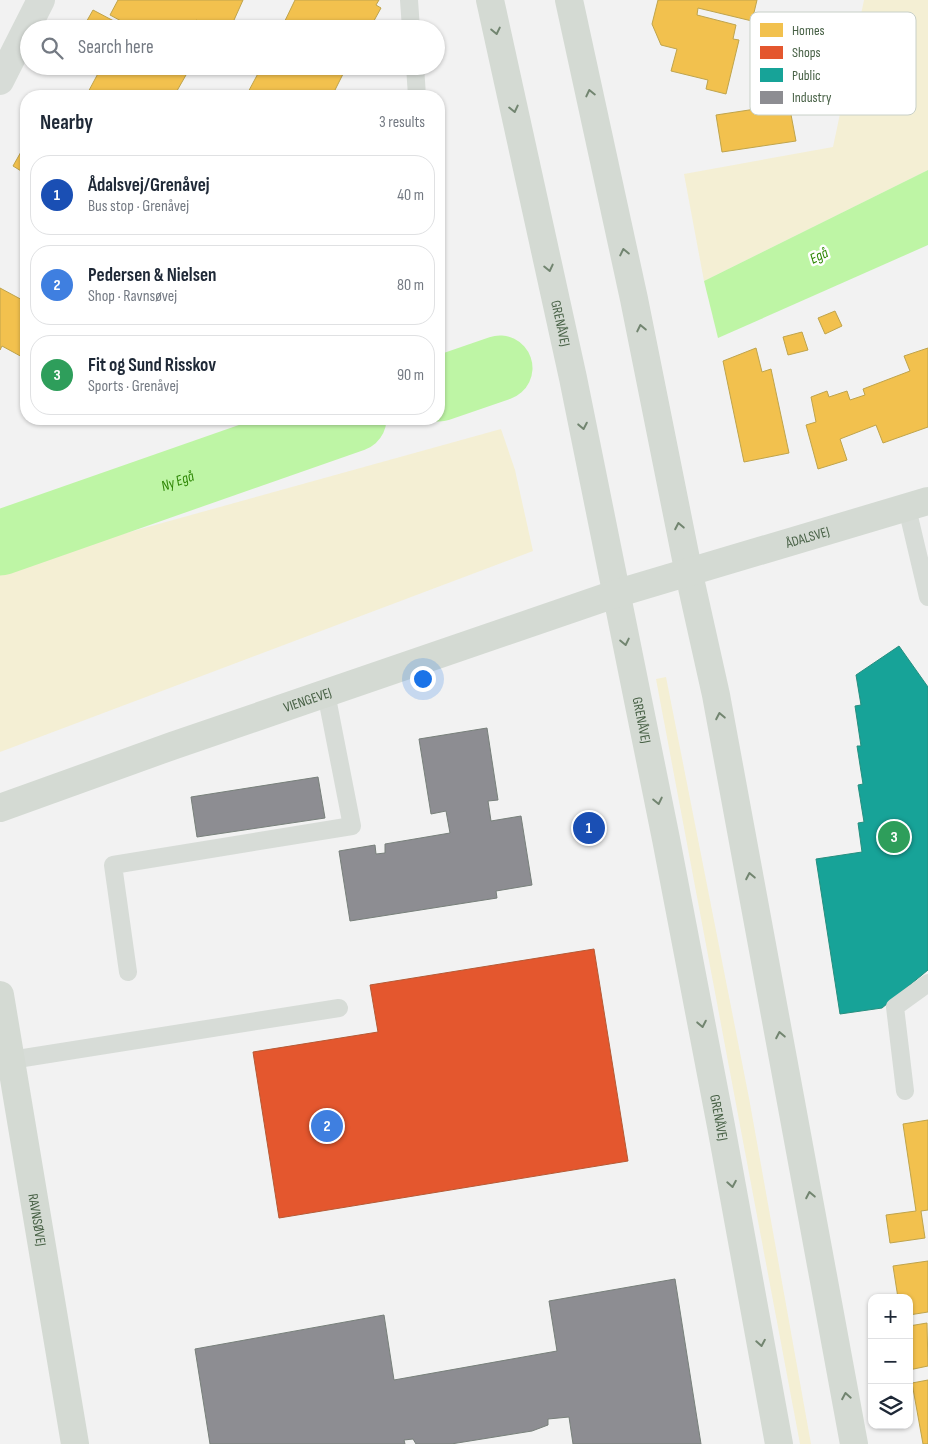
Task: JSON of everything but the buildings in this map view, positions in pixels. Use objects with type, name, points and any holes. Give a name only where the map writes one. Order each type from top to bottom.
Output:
[{"type":"main road","name":"GRENÅVEJ","points":[[490,0],[573,378],[709,1060],[779,1444]]},
{"type":"main road","points":[[569,0],[647,358],[689,574],[718,704],[854,1444]]},
{"type":"main road","name":"ÅDALSVEJ","points":[[615,594],[689,574],[917,505]]},
{"type":"main road","name":"VIENGEVEJ","points":[[0,808],[172,746],[615,594]]},
{"type":"main road","name":"RAVNSØVEJ","points":[[0,995],[75,1444]]},
{"type":"street","points":[[31,20],[41,0]]},
{"type":"street","points":[[0,81],[20,41]]},
{"type":"lane","points":[[409,0],[410,20]]},
{"type":"lane","points":[[416,75],[417,90]]},
{"type":"lane","points":[[917,505],[928,597]]},
{"type":"lane","points":[[128,972],[113,865],[352,826],[326,693]]},
{"type":"lane","points":[[905,1091],[895,1007],[928,984]]},
{"type":"lane","points":[[11,1060],[339,1008]]},
{"type":"shaded area","points":[[864,0],[928,0],[928,170],[704,281],[684,174],[833,147],[840,115],[916,115],[916,12],[861,12]]},
{"type":"shaded area","points":[[501,429],[515,470],[533,551],[0,752],[0,568]]},
{"type":"shaded area","points":[[666,677],[749,1098],[811,1444],[800,1444],[656,679]]},
{"type":"water","name":"Egå","points":[[928,170],[928,245],[718,338],[704,281]]},
{"type":"waterway","name":"Ny Egå","points":[[445,387],[500,368]]},
{"type":"waterway","name":"Ny Egå","points":[[0,543],[337,425]]},
{"type":"place","name":"Ådalsvej/Grenåvej","points":[[589,828]]},
{"type":"place","name":"Fit og Sund Risskov","points":[[894,837]]},
{"type":"place","name":"Pedersen & Nielsen","points":[[327,1126]]}]
